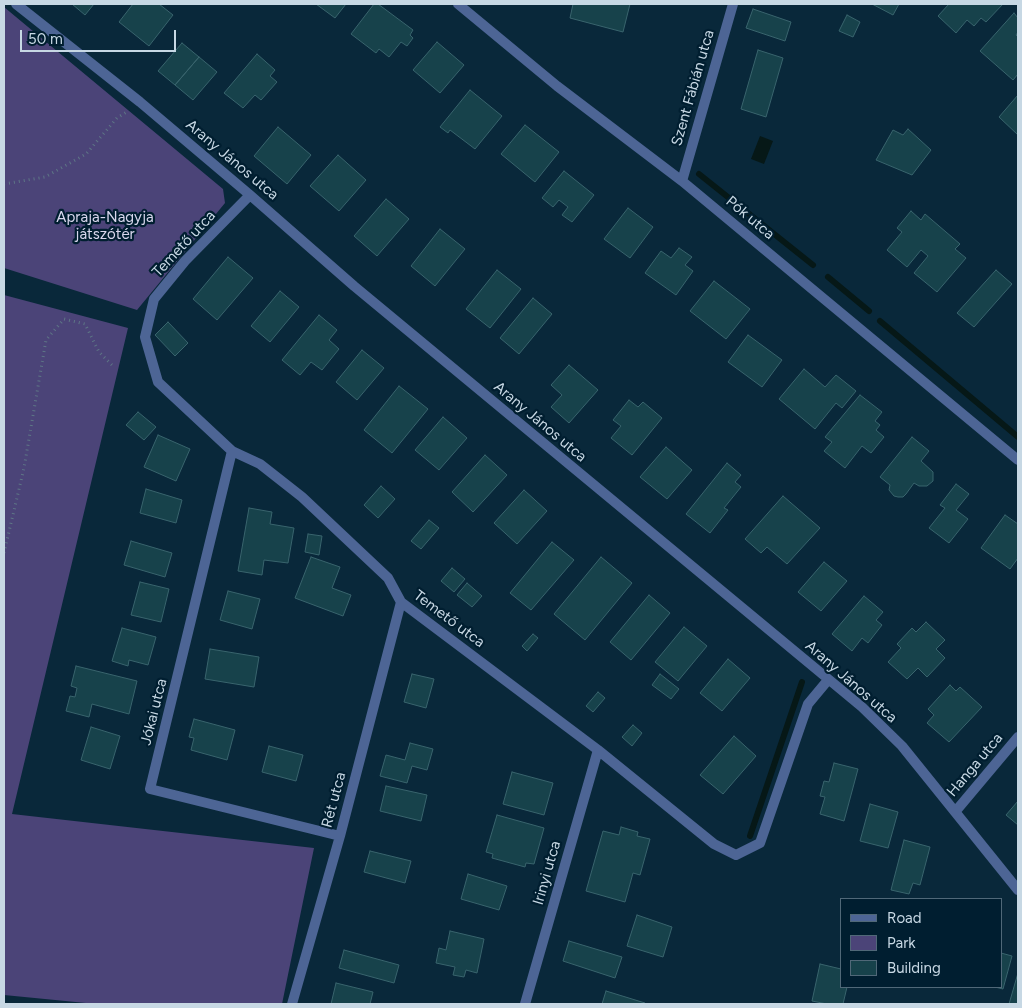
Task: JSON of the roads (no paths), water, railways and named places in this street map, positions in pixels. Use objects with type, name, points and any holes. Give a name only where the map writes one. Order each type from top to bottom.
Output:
[{"type":"street","name":"Arany János utca","points":[[16,4],[140,102],[250,194],[354,286],[862,707],[902,746],[1018,890]]},
{"type":"street","name":"Pók utca","points":[[458,4],[557,86],[682,181],[1018,460]]},
{"type":"street","name":"Szent Fábián utca","points":[[682,181],[734,4]]},
{"type":"street","name":"Temető utca","points":[[250,194],[185,261],[154,299],[145,337],[158,382],[232,451],[260,464],[302,496],[388,578],[401,602],[598,750],[714,844],[736,855],[760,843],[808,704],[828,680]]},
{"type":"street","name":"Jókai utca","points":[[232,451],[150,789],[340,836]]},
{"type":"street","name":"Rét utca","points":[[292,1004],[340,836],[401,602]]},
{"type":"street","name":"Hanga utca","points":[[955,812],[1018,737]]},
{"type":"street","name":"Irinyi utca","points":[[525,1004],[598,750]]},
{"type":"waterway","points":[[699,174],[813,265]]},
{"type":"waterway","points":[[828,277],[869,311]]},
{"type":"waterway","points":[[880,321],[1018,437]]},
{"type":"waterway","points":[[750,836],[802,682]]},
{"type":"park label","name":"Apraja-Nagyja játszótér","points":[[105,226]]}]
